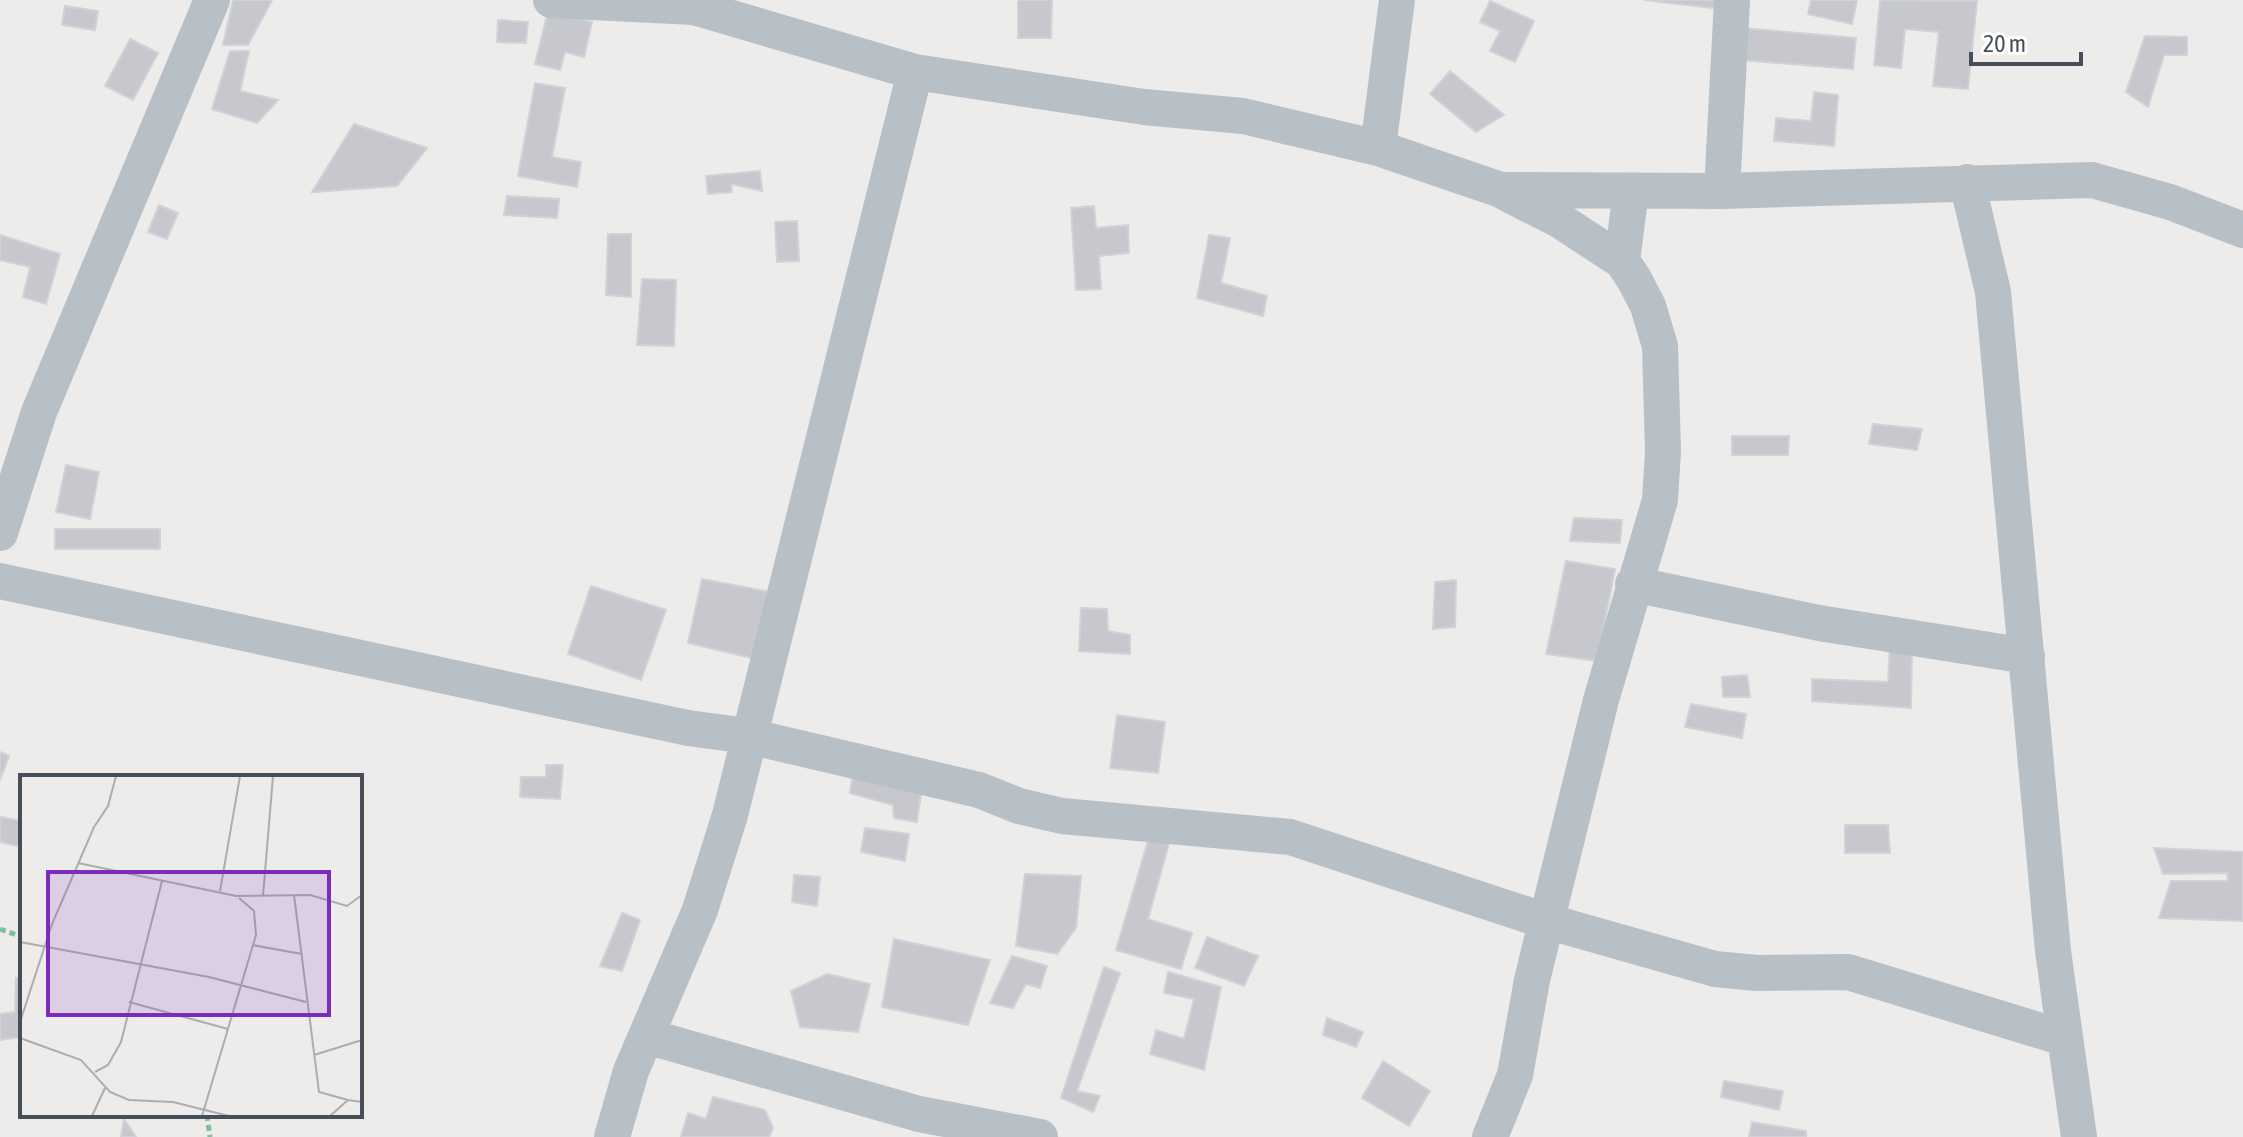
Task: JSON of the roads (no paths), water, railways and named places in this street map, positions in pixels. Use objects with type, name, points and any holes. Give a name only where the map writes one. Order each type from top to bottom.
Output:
[{"type":"street","points":[[0,533],[39,412],[212,0]]},
{"type":"street","points":[[551,0],[694,7],[915,72],[1144,107],[1243,116],[1378,148],[1501,190],[1559,220],[1622,261],[1648,306],[1660,346],[1664,400],[1660,500],[1633,584],[1546,921],[1515,1075],[1490,1137]]},
{"type":"street","points":[[1378,148],[1397,0]]},
{"type":"street","points":[[1722,191],[1732,0]]},
{"type":"street","points":[[612,1137],[631,1071],[700,910],[730,815],[915,72]]},
{"type":"street","points":[[1501,190],[1722,191],[2092,180],[2170,202],[2243,230]]},
{"type":"street","points":[[1967,182],[1993,292],[2064,1038],[2079,1137]]},
{"type":"street","points":[[1622,261],[1631,191]]},
{"type":"street","points":[[0,581],[688,728],[748,736],[979,790],[1019,806],[1062,816],[1290,837],[1546,921],[1715,969],[1757,973],[1848,972],[2064,1038]]},
{"type":"street","points":[[1633,584],[1819,623],[2027,656]]},
{"type":"street","points":[[646,1036],[919,1114],[1040,1137]]}]
